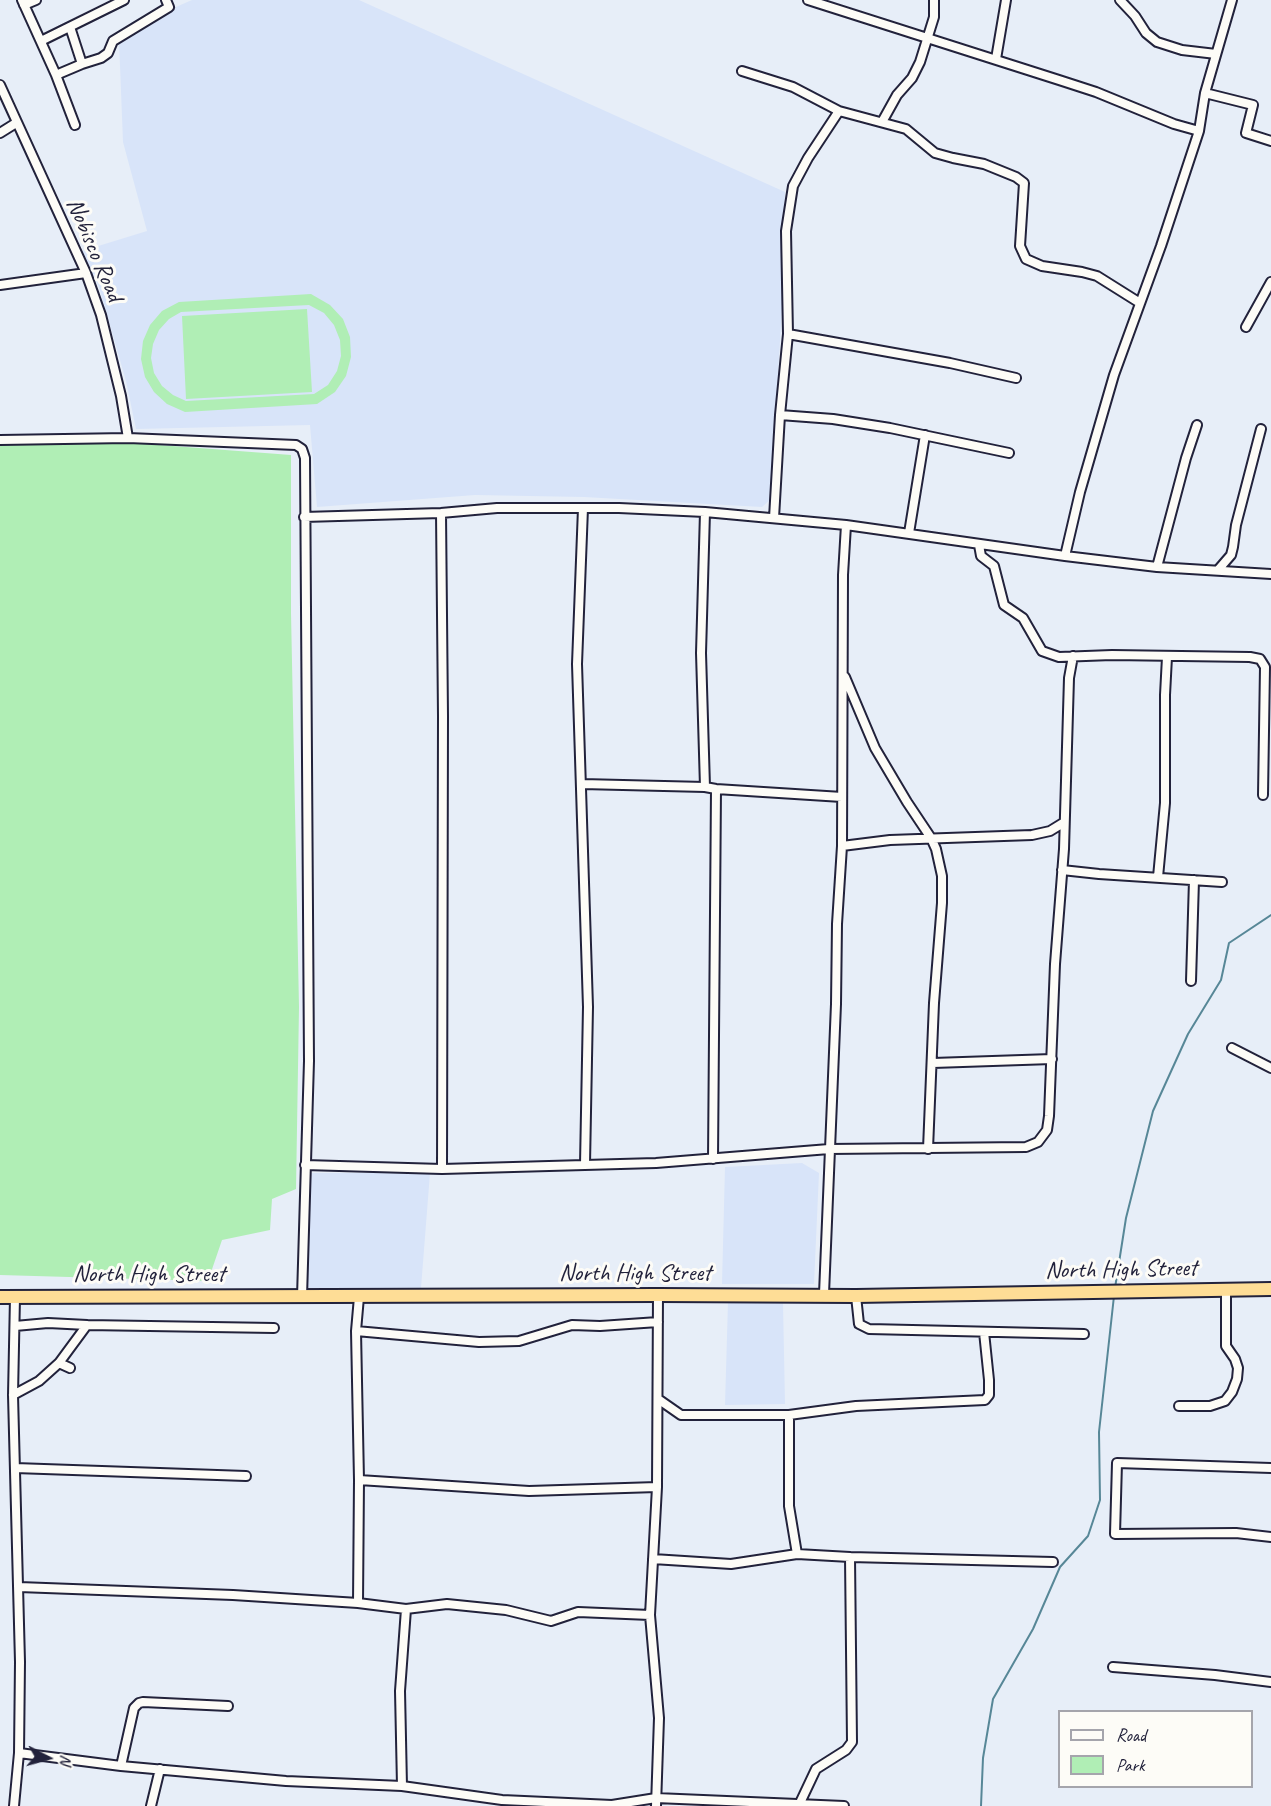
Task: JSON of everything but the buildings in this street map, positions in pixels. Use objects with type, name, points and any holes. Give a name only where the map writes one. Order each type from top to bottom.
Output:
[{"type":"highway","name":"North High Street","points":[[0,1297],[658,1294],[856,1296],[1271,1289]]},
{"type":"street","points":[[36,0],[23,3],[56,75],[75,125]]},
{"type":"street","points":[[41,41],[124,0]]},
{"type":"street","points":[[56,75],[101,58],[108,53],[113,41],[169,7],[166,0]]},
{"type":"street","points":[[808,0],[821,2],[1096,92],[1174,124],[1199,131]]},
{"type":"street","points":[[882,122],[897,95],[912,78],[920,62],[934,17],[934,0]]},
{"type":"street","points":[[996,59],[1006,0]]},
{"type":"street","points":[[1120,0],[1135,16],[1146,33],[1157,42],[1182,50],[1216,54]]},
{"type":"street","points":[[1065,556],[1080,492],[1114,375],[1199,131],[1205,93],[1232,0]]},
{"type":"street","points":[[70,27],[82,64]]},
{"type":"street","points":[[742,71],[793,87],[839,111],[906,129],[935,153],[953,159],[984,164],[1016,177],[1024,183],[1020,246],[1026,259],[1042,266],[1098,276],[1140,303]]},
{"type":"street","name":"Nobisco Road","points":[[0,85],[86,273],[101,315],[122,396],[128,438]]},
{"type":"street","points":[[1205,93],[1253,105],[1246,133],[1271,141]]},
{"type":"street","points":[[774,518],[780,415],[788,334],[786,231],[792,186],[839,111]]},
{"type":"street","points":[[0,133],[16,123]]},
{"type":"street","points":[[0,285],[86,273]]},
{"type":"street","points":[[1246,327],[1271,282]]},
{"type":"street","points":[[788,334],[866,350],[950,363],[1016,378]]},
{"type":"street","points":[[780,415],[832,419],[925,435],[1009,453]]},
{"type":"street","points":[[1157,567],[1197,425]]},
{"type":"street","points":[[1218,570],[1231,555],[1236,525],[1261,429]]},
{"type":"street","points":[[909,533],[925,435]]},
{"type":"street","points":[[0,440],[128,438],[296,445],[302,449],[305,458],[309,1060],[302,1297]]},
{"type":"street","points":[[304,517],[441,513],[497,508],[705,512],[846,525],[1157,567],[1271,574]]},
{"type":"street","points":[[583,508],[577,664],[588,1007],[585,1164]]},
{"type":"street","points":[[705,512],[701,653],[705,787]]},
{"type":"street","points":[[441,513],[442,1169]]},
{"type":"street","points":[[824,1294],[836,1004],[837,924],[842,846],[843,575],[846,525]]},
{"type":"street","points":[[979,544],[981,556],[994,566],[1004,605],[1023,618],[1042,651],[1059,657],[1112,655],[1260,659],[1265,667],[1268,726],[1263,795]]},
{"type":"street","points":[[305,1165],[442,1169],[656,1163],[829,1149],[1026,1147],[1038,1142],[1047,1130],[1052,1059],[1069,678],[1072,656]]},
{"type":"street","points":[[1158,877],[1165,803],[1167,657]]},
{"type":"street","points":[[843,673],[875,748],[931,838],[942,876],[928,1149]]},
{"type":"street","points":[[582,784],[705,787],[842,797]]},
{"type":"street","points":[[713,1159],[716,789]]},
{"type":"street","points":[[842,846],[931,838],[1032,835],[1050,831],[1063,823]]},
{"type":"street","points":[[1062,870],[1222,882]]},
{"type":"street","points":[[1191,981],[1194,880]]},
{"type":"street","points":[[1232,1048],[1271,1068]]},
{"type":"street","points":[[933,1063],[1052,1059]]},
{"type":"street","points":[[1179,1406],[1210,1406],[1225,1401],[1232,1392],[1238,1368],[1226,1346],[1226,1289]]},
{"type":"street","points":[[656,1802],[659,1718],[650,1615],[657,1487],[658,1294]]},
{"type":"street","points":[[856,1296],[859,1324],[869,1329],[1084,1334]]},
{"type":"street","points":[[14,1806],[19,1753],[20,1662],[13,1395],[15,1297]]},
{"type":"street","points":[[358,1603],[359,1480],[356,1330],[359,1297]]},
{"type":"street","points":[[356,1330],[479,1342],[519,1341],[572,1325],[600,1326],[658,1322]]},
{"type":"street","points":[[15,1326],[48,1323],[274,1328]]},
{"type":"street","points":[[13,1395],[39,1381],[59,1363],[87,1325]]},
{"type":"street","points":[[658,1399],[681,1415],[789,1415],[856,1406],[985,1400],[988,1395],[989,1380],[984,1332]]},
{"type":"street","points":[[59,1363],[70,1368]]},
{"type":"street","points":[[789,1415],[789,1506],[796,1554]]},
{"type":"street","points":[[1271,1468],[1117,1463],[1115,1534],[1236,1533],[1271,1537]]},
{"type":"street","points":[[15,1468],[246,1476]]},
{"type":"street","points":[[359,1480],[529,1491],[657,1487]]},
{"type":"street","points":[[653,1559],[731,1564],[796,1554],[1053,1562]]},
{"type":"street","points":[[799,1805],[816,1769],[846,1750],[852,1742],[850,1557]]},
{"type":"street","points":[[19,1587],[233,1595],[358,1603],[406,1609],[447,1604],[506,1610],[551,1621],[578,1612],[650,1615]]},
{"type":"street","points":[[402,1786],[400,1691],[406,1609]]},
{"type":"street","points":[[1113,1667],[1271,1682]]},
{"type":"street","points":[[121,1766],[134,1708],[139,1703],[228,1706]]},
{"type":"street","points":[[19,1753],[121,1766],[326,1784],[402,1786],[502,1803],[612,1805],[656,1802],[842,1806]]},
{"type":"street","points":[[151,1806],[160,1769]]},
{"type":"shaded area","points":[[192,0],[359,0],[785,192],[782,305],[771,499],[762,507],[584,497],[475,495],[317,507],[310,425],[136,429],[126,381],[99,287],[82,251],[147,231],[123,142],[119,40],[169,10]]},
{"type":"shaded area","points":[[802,1163],[819,1173],[814,1284],[722,1284],[725,1167]]},
{"type":"shaded area","points":[[309,1173],[430,1173],[421,1288],[305,1288]]},
{"type":"shaded area","points":[[728,1302],[783,1303],[785,1404],[725,1405]]},
{"type":"green space","points":[[311,294],[330,305],[343,319],[350,337],[351,357],[346,376],[335,392],[317,404],[185,412],[167,404],[154,392],[145,377],[141,359],[143,341],[150,325],[162,311],[179,302]],"holes":[[[309,305],[324,313],[334,325],[340,340],[341,356],[337,371],[328,385],[314,394],[186,401],[173,395],[162,386],[154,373],[151,358],[153,344],[159,330],[169,319],[181,312]]]},
{"type":"green space","points":[[307,309],[312,392],[186,399],[182,316]]},
{"type":"green space","points":[[0,440],[120,442],[291,455],[291,613],[299,1007],[296,1189],[272,1199],[270,1230],[222,1240],[208,1281],[0,1275]]},
{"type":"waterway","points":[[1115,1288],[1126,1218],[1153,1111],[1188,1034],[1221,980],[1229,943],[1271,915]]},
{"type":"waterway","points":[[981,1806],[983,1758],[993,1699],[1033,1629],[1060,1567],[1088,1536],[1100,1500],[1099,1432],[1114,1296]]}]
